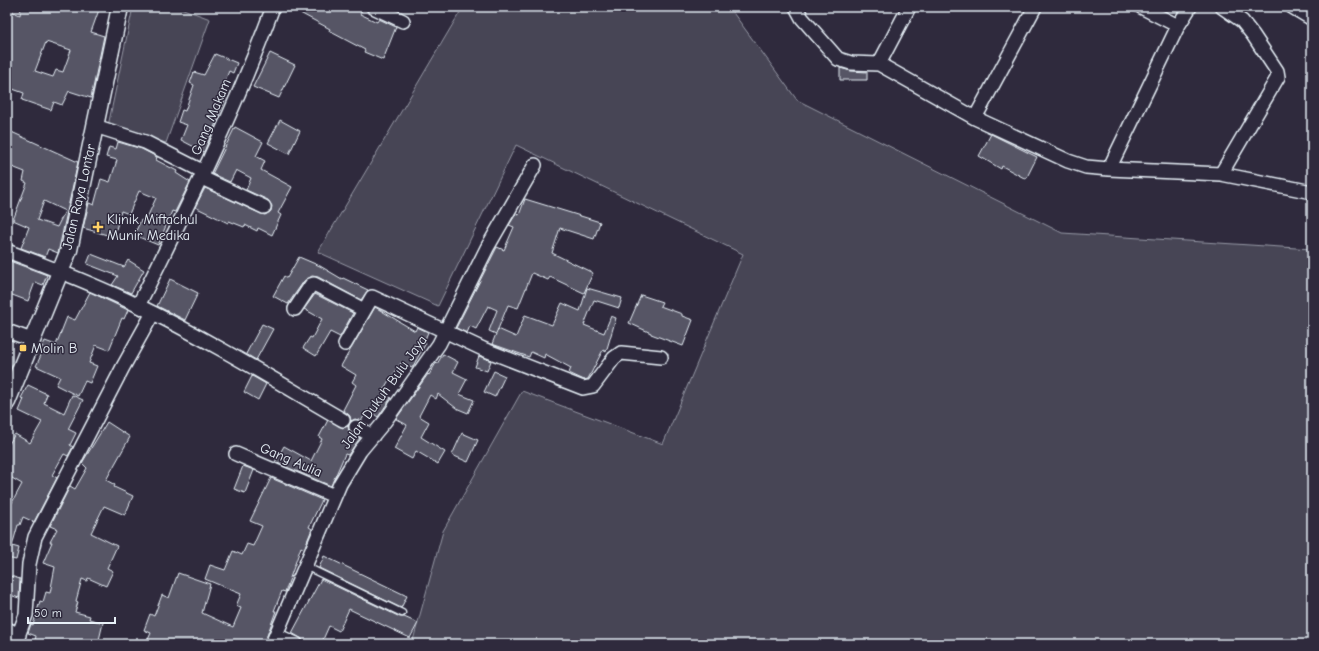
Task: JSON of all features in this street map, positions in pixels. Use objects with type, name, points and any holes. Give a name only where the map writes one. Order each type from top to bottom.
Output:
[{"type":"street","name":"Jalan Raya Lontar","points":[[7,400],[60,271],[74,232],[120,7]]},
{"type":"street","name":"Gang Makam","points":[[95,126],[150,144],[203,175],[257,51],[273,7]]},
{"type":"street","points":[[373,7],[403,21]]},
{"type":"street","points":[[796,7],[802,18],[838,59],[851,63],[879,64],[975,118],[1068,161],[1086,167],[1108,170],[1221,174],[1312,192]]},
{"type":"street","points":[[879,64],[909,7]]},
{"type":"street","points":[[975,118],[1035,7]]},
{"type":"street","points":[[1141,7],[1178,26]]},
{"type":"street","points":[[1108,170],[1178,26],[1190,7]]},
{"type":"street","points":[[1221,174],[1278,77],[1277,70],[1253,35],[1242,22],[1222,7]]},
{"type":"street","points":[[1292,7],[1311,14]]},
{"type":"street","name":"Jalan Dukuh Bulu Jaya","points":[[274,639],[334,496],[350,467],[439,344],[487,248],[535,165]]},
{"type":"street","points":[[138,306],[203,175],[264,207]]},
{"type":"street","points":[[7,251],[60,271],[152,313],[343,420]]},
{"type":"street","points":[[296,309],[311,285],[314,284],[364,310]]},
{"type":"street","points":[[345,344],[370,298],[373,298],[445,333],[583,388],[593,386],[614,358],[621,354],[662,357]]},
{"type":"street","points":[[7,629],[17,640],[26,615],[29,564],[35,537],[152,313]]},
{"type":"street","points":[[7,331],[32,340]]},
{"type":"street","points":[[356,427],[372,436]]},
{"type":"street","name":"Gang Aulia","points":[[236,454],[334,496]]},
{"type":"street","points":[[274,639],[296,644]]},
{"type":"lane","points":[[305,566],[402,613]]},
{"type":"shaded area","points":[[133,7],[178,7],[210,19],[166,143],[108,126]]},
{"type":"shaded area","points":[[463,7],[722,7],[731,10],[797,100],[1062,233],[1312,249],[1312,644],[412,644],[443,531],[522,391],[663,444],[743,254],[516,145],[438,306],[318,252]]},
{"type":"building","points":[[21,7],[100,7],[91,32],[104,36],[91,98],[69,91],[62,105],[54,102],[51,110],[22,100],[24,93],[7,87],[7,9],[20,15]],"holes":[[[46,42],[71,50],[63,72],[56,70],[53,77],[35,71]]]},
{"type":"building","points":[[289,7],[363,7],[360,14],[377,22],[379,19],[396,27],[383,60],[364,52],[365,50],[329,31],[330,29]]},
{"type":"building","points":[[270,53],[295,65],[279,98],[253,87]]},
{"type":"building","points":[[215,54],[237,63],[233,73],[229,71],[219,95],[226,98],[204,152],[181,140],[187,125],[178,122],[182,110],[185,111],[194,85],[190,83],[194,72],[204,75]]},
{"type":"building","points":[[840,68],[851,71],[867,72],[867,80],[840,80]]},
{"type":"building","points":[[280,120],[300,131],[289,154],[268,143]]},
{"type":"building","points":[[235,127],[263,142],[256,156],[265,161],[261,170],[292,187],[278,213],[281,215],[272,235],[258,228],[257,231],[245,225],[244,227],[229,221],[228,223],[195,207],[205,188],[261,214],[265,215],[271,211],[272,206],[268,200],[246,190],[251,178],[236,170],[230,182],[212,174]]},
{"type":"building","points":[[7,130],[78,162],[58,253],[48,249],[45,257],[21,248],[29,227],[13,220],[27,183],[23,181],[25,172],[7,165]],"holes":[[[44,201],[65,211],[57,227],[37,220]]]},
{"type":"building","points":[[991,134],[1037,157],[1026,179],[1002,166],[1001,169],[979,156]]},
{"type":"building","points":[[118,142],[142,149],[157,157],[156,160],[177,171],[176,173],[190,182],[175,212],[172,211],[158,245],[134,235],[141,220],[145,222],[156,198],[139,191],[129,214],[121,211],[114,237],[83,228],[89,203],[94,205],[101,179],[110,182],[117,160],[106,157],[109,147],[116,149]]},
{"type":"building","points":[[525,199],[600,222],[594,239],[560,228],[552,253],[593,273],[584,293],[550,277],[548,280],[532,273],[518,308],[508,305],[496,334],[489,331],[497,310],[488,306],[476,329],[470,326],[467,333],[456,328],[497,247],[504,250],[514,227],[509,225],[516,214],[519,215]]},
{"type":"building","points":[[91,254],[124,267],[128,260],[144,270],[131,293],[112,285],[118,276],[87,264]]},
{"type":"building","points":[[299,257],[320,266],[342,279],[343,278],[368,290],[361,300],[318,277],[312,276],[304,281],[288,304],[273,296],[284,276],[287,278]]},
{"type":"building","points":[[7,260],[47,275],[43,285],[35,282],[28,301],[7,293]]},
{"type":"building","points":[[170,279],[198,293],[185,320],[157,306]]},
{"type":"building","points":[[587,288],[622,298],[619,308],[594,300],[584,325],[604,333],[611,316],[616,318],[606,352],[603,350],[588,379],[584,380],[569,373],[571,368],[545,354],[544,358],[531,352],[529,357],[492,344],[498,329],[516,337],[525,315],[552,325],[562,303],[580,311]]},
{"type":"building","points":[[90,292],[128,310],[124,319],[122,318],[109,350],[96,345],[89,363],[97,366],[90,383],[85,381],[78,396],[56,385],[60,377],[36,366],[43,351],[41,350],[45,341],[56,345],[67,317],[75,320]]},
{"type":"building","points":[[315,294],[353,313],[340,337],[330,332],[316,356],[303,348],[310,337],[312,338],[322,319],[304,309]]},
{"type":"building","points":[[641,295],[662,302],[660,306],[682,314],[682,316],[693,320],[683,346],[651,334],[629,323]]},
{"type":"building","points":[[375,307],[415,331],[417,327],[428,332],[424,342],[426,343],[412,368],[401,363],[388,382],[382,392],[391,398],[378,417],[368,410],[361,421],[355,419],[351,421],[350,416],[343,410],[356,385],[352,382],[356,375],[341,366]]},
{"type":"building","points":[[262,324],[273,329],[256,360],[246,354]]},
{"type":"building","points":[[443,354],[458,362],[453,372],[467,379],[459,394],[474,400],[468,413],[456,408],[438,394],[436,399],[430,395],[419,416],[429,422],[421,437],[445,452],[438,464],[416,451],[412,459],[394,449],[407,425],[396,419]]},
{"type":"building","points":[[479,356],[491,361],[487,371],[475,367]]},
{"type":"building","points":[[494,371],[505,376],[495,397],[484,392]]},
{"type":"building","points":[[252,376],[266,384],[258,400],[244,392]]},
{"type":"building","points":[[28,385],[47,394],[44,403],[64,413],[72,395],[83,400],[68,429],[76,433],[70,445],[73,447],[68,456],[64,454],[52,475],[57,478],[34,522],[23,517],[20,525],[18,525],[12,546],[19,548],[16,560],[7,558],[7,512],[22,484],[7,475],[7,447],[15,434],[30,443],[42,422],[19,411],[24,399],[21,398]]},
{"type":"building","points":[[328,420],[343,428],[348,426],[349,432],[360,438],[348,455],[345,454],[331,486],[275,462],[284,446],[311,461],[322,439],[319,437]]},
{"type":"building","points":[[107,422],[130,437],[106,480],[115,485],[114,487],[133,496],[125,515],[104,506],[91,533],[117,546],[107,568],[113,571],[106,586],[88,578],[87,581],[82,579],[76,601],[78,602],[75,612],[90,616],[89,619],[103,623],[98,644],[34,644],[36,636],[28,633],[31,624],[33,625],[40,601],[43,602],[46,592],[50,593],[55,567],[43,563],[52,542],[50,542],[57,529],[50,526],[70,486],[75,489],[87,468],[82,463]]},
{"type":"building","points":[[462,433],[478,440],[468,462],[452,455]]},
{"type":"building","points":[[243,466],[254,470],[245,493],[234,489]]},
{"type":"building","points":[[271,478],[322,500],[309,527],[312,529],[304,549],[301,547],[285,592],[282,591],[264,644],[146,644],[151,633],[144,630],[150,614],[154,616],[162,595],[169,598],[178,573],[210,584],[202,613],[233,627],[241,608],[236,606],[241,594],[205,579],[210,565],[225,570],[233,551],[242,555],[247,544],[253,546],[262,526],[250,521]]},
{"type":"building","points":[[324,556],[407,596],[401,608],[319,568]]},
{"type":"building","points":[[7,575],[20,579],[19,598],[7,594]]},
{"type":"building","points":[[321,579],[400,617],[404,617],[418,623],[410,638],[349,609],[339,631],[329,626],[321,644],[304,644],[302,639],[292,633]]},
{"type":"place","name":"Klinik Miftachul Munir Medika","points":[[98,227]]},
{"type":"place","name":"Molin B","points":[[23,348]]}]
